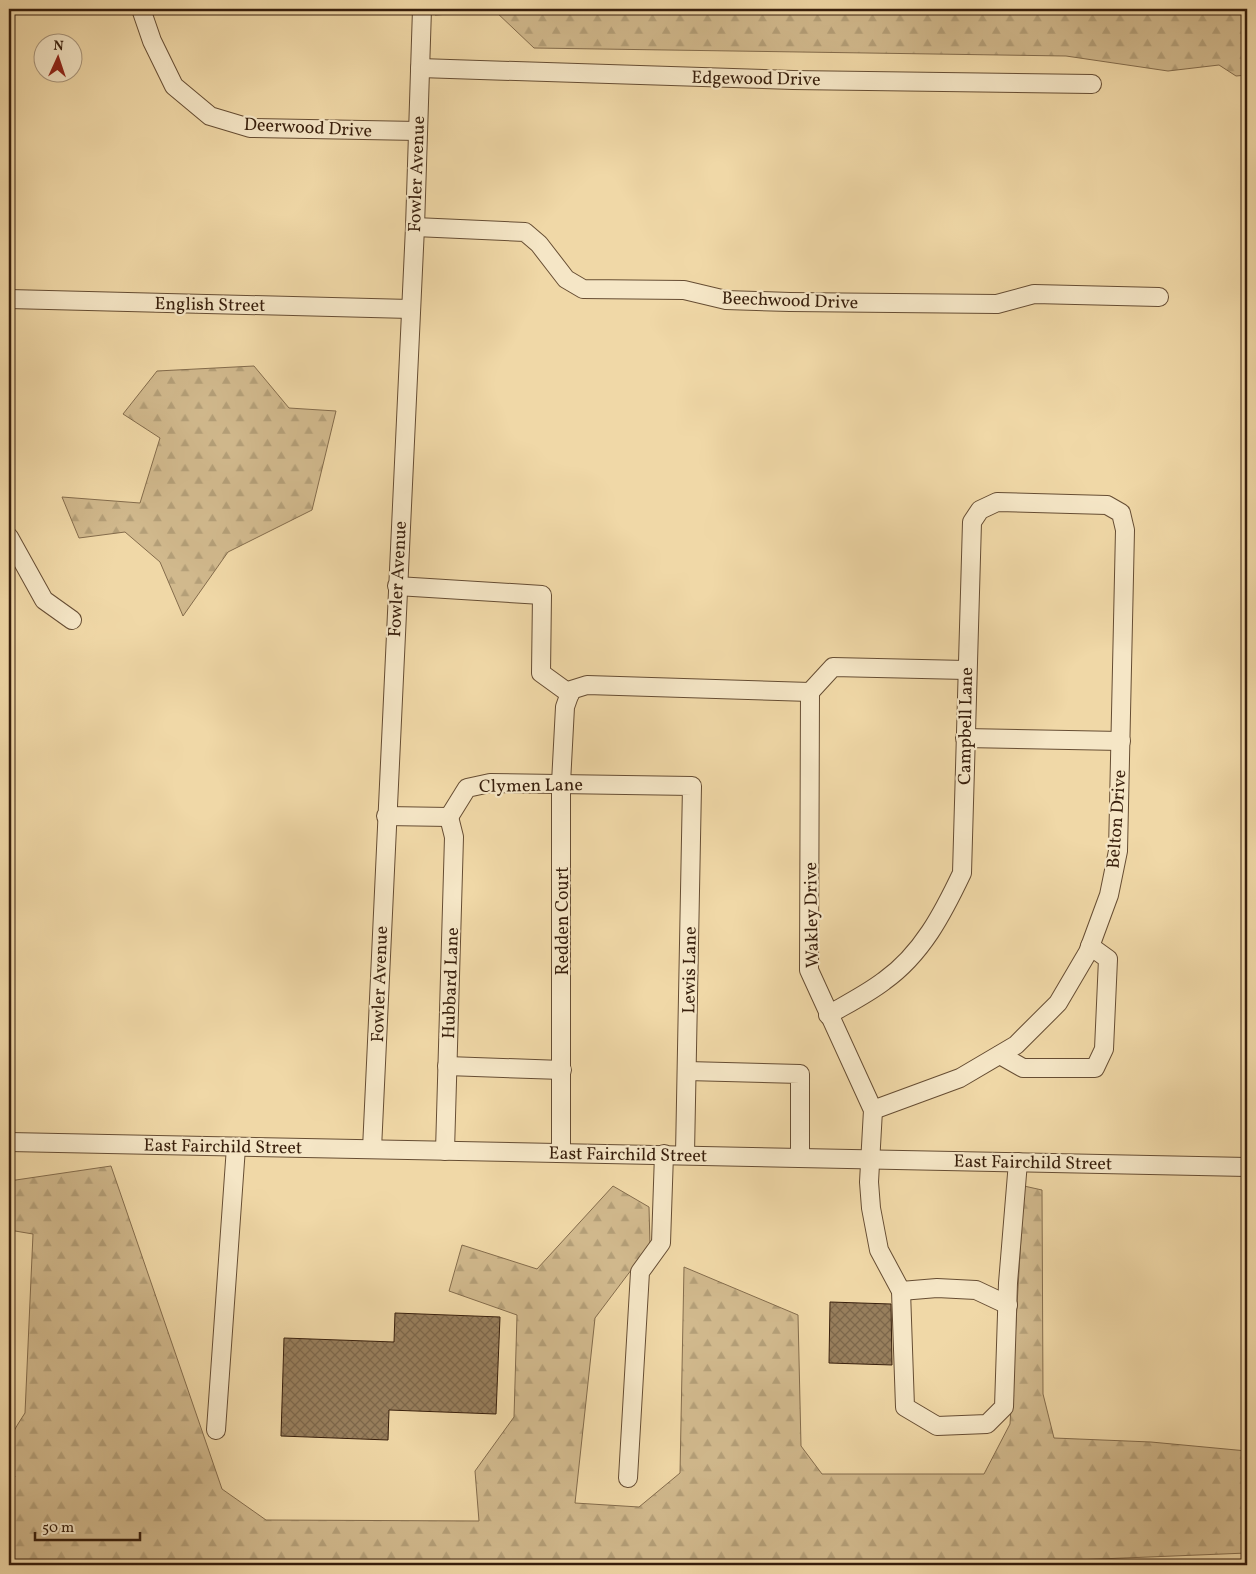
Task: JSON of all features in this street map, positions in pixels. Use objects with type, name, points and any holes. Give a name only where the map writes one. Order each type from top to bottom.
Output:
[{"type":"street","name":"Deerwood Drive","points":[[141,9],[152,41],[174,86],[210,116],[250,128],[418,131]]},
{"type":"street","name":"Fowler Avenue","points":[[372,1149],[386,816],[415,227],[422,9]]},
{"type":"street","name":"Edgewood Drive","points":[[420,68],[793,80],[1092,84]]},
{"type":"street","name":"Beechwood Drive","points":[[415,227],[525,232],[539,244],[566,279],[583,289],[684,290],[726,300],[790,302],[997,304],[1034,294],[1159,297]]},
{"type":"street","name":"English Street","points":[[9,299],[410,309]]},
{"type":"street","name":"Campbell Lane","points":[[828,1015],[885,981],[916,952],[941,917],[962,873],[966,670],[972,522],[980,510],[998,502],[1107,505]]},
{"type":"street","name":"Belton Drive","points":[[874,1110],[960,1078],[1016,1045],[1058,1003],[1090,946],[1109,895],[1118,851],[1125,530],[1121,512],[1107,505]]},
{"type":"street","points":[[9,537],[44,600],[72,620]]},
{"type":"street","points":[[397,586],[542,595],[541,673],[570,692],[587,685],[810,692],[833,667],[966,670]]},
{"type":"street","name":"Redden Court","points":[[561,1153],[562,783],[565,707],[570,692]]},
{"type":"street","name":"Wakley Drive","points":[[810,692],[809,970],[828,1015],[874,1110]]},
{"type":"street","points":[[965,738],[1121,741]]},
{"type":"street","name":"Clymen Lane","points":[[449,817],[467,788],[490,783],[692,786]]},
{"type":"street","name":"Lewis Lane","points":[[685,1154],[692,786]]},
{"type":"street","points":[[386,816],[449,817]]},
{"type":"street","name":"Hubbard Lane","points":[[445,1151],[454,837],[449,817]]},
{"type":"street","points":[[1000,1055],[1023,1068],[1094,1068],[1104,1049],[1108,959],[1090,946]]},
{"type":"street","points":[[447,1066],[562,1070]]},
{"type":"street","points":[[687,1071],[800,1074],[800,1157]]},
{"type":"street","points":[[874,1110],[869,1182],[871,1208],[879,1250],[901,1291],[905,1407],[937,1426],[987,1424],[1004,1407],[1008,1305],[1018,1162]]},
{"type":"street","name":"East Fairchild Street","points":[[9,1142],[685,1154],[1247,1167]]},
{"type":"street","points":[[216,1430],[236,1146]]},
{"type":"street","points":[[628,1478],[640,1272],[661,1243],[664,1154]]},
{"type":"street","points":[[901,1291],[937,1288],[976,1290],[1008,1305]]},
{"type":"green space","points":[[435,9],[1247,9],[1247,75],[1236,76],[1219,65],[1168,71],[1066,56],[534,48],[495,11],[435,15]]},
{"type":"green space","points":[[254,366],[289,408],[336,411],[312,510],[228,552],[183,616],[160,562],[125,532],[79,538],[62,497],[140,503],[160,438],[123,414],[157,371]]},
{"type":"green space","points":[[111,1166],[222,1489],[266,1520],[479,1521],[475,1471],[514,1417],[517,1315],[449,1291],[462,1245],[537,1269],[613,1186],[649,1207],[650,1245],[595,1318],[575,1503],[639,1507],[680,1473],[684,1267],[798,1315],[801,1446],[822,1474],[984,1474],[1010,1424],[1024,1186],[1042,1190],[1043,1394],[1054,1438],[1151,1442],[1247,1451],[1247,1553],[952,1565],[9,1565],[9,1477],[15,1477],[9,1450],[11,1437],[25,1413],[33,1234],[9,1230],[9,1181]]},
{"type":"building","points":[[830,1302],[891,1304],[892,1365],[829,1363]]},
{"type":"building","points":[[395,1313],[500,1317],[496,1414],[389,1410],[388,1440],[281,1436],[284,1338],[394,1342]]}]
